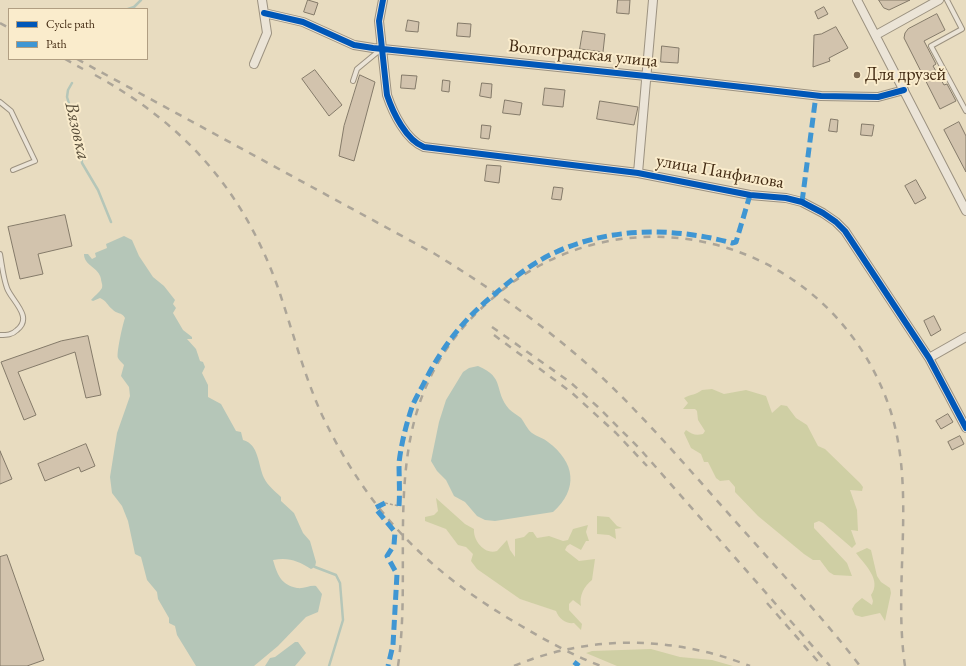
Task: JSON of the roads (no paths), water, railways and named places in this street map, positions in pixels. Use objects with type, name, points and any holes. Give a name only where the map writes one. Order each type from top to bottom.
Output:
[{"type":"street","points":[[254,64],[267,33],[262,0]]},
{"type":"street","name":"улица Панфилова","points":[[383,0],[379,21],[385,64],[386,88],[390,105],[409,137],[417,144],[638,173],[802,202],[832,218],[845,231],[929,358],[966,428]]},
{"type":"street","points":[[638,173],[653,0]]},
{"type":"street","points":[[857,0],[966,211]]},
{"type":"street","points":[[876,35],[939,0]]},
{"type":"street","name":"Волгоградская улица","points":[[264,13],[303,22],[354,45],[382,49],[646,76],[821,96],[878,97],[904,90]]},
{"type":"street","points":[[929,358],[966,337]]},
{"type":"lane","points":[[947,0],[964,28],[931,46],[966,111]]},
{"type":"lane","points":[[353,82],[357,69],[382,49]]},
{"type":"lane","points":[[0,102],[11,111],[35,161],[13,170]]},
{"type":"lane","points":[[0,254],[7,288],[21,310],[23,322],[20,328],[14,333],[0,335]]},
{"type":"waterway","name":"Вязовка","points":[[131,8],[141,0]]},
{"type":"waterway","name":"Вязовка","points":[[72,83],[68,90],[67,97],[80,139],[82,163],[98,190],[111,222]]},
{"type":"waterway","name":"Вязовка","points":[[315,567],[336,575],[340,583],[343,620],[329,666]]},
{"type":"railway","points":[[0,23],[8,27]]},
{"type":"railway","points":[[67,60],[83,69]]},
{"type":"railway","points":[[79,60],[435,254],[504,299],[570,349],[611,386],[679,457],[803,597],[860,666]]},
{"type":"railway","points":[[95,75],[127,94],[156,115],[206,162],[228,189],[263,250],[277,285],[303,367],[322,415],[359,481],[403,536],[428,560],[485,604],[548,641],[601,666]]},
{"type":"railway","points":[[398,666],[402,629],[403,516],[405,479],[410,442],[419,406],[433,372],[445,351],[467,323],[494,297],[546,262],[602,242],[659,237],[716,245],[769,265],[817,298],[857,343],[886,398],[896,430],[901,463],[903,497],[901,599],[905,666]]},
{"type":"railway","points":[[492,327],[570,382],[598,407],[640,449],[830,666]]},
{"type":"railway","points":[[494,335],[571,392],[616,433],[647,466]]},
{"type":"railway","points":[[767,603],[822,666]]},
{"type":"railway","points":[[514,666],[572,648],[602,644],[632,643],[662,644],[692,649],[721,656],[750,666]]},
{"type":"place","name":"Для друзей","points":[[857,75]]}]
